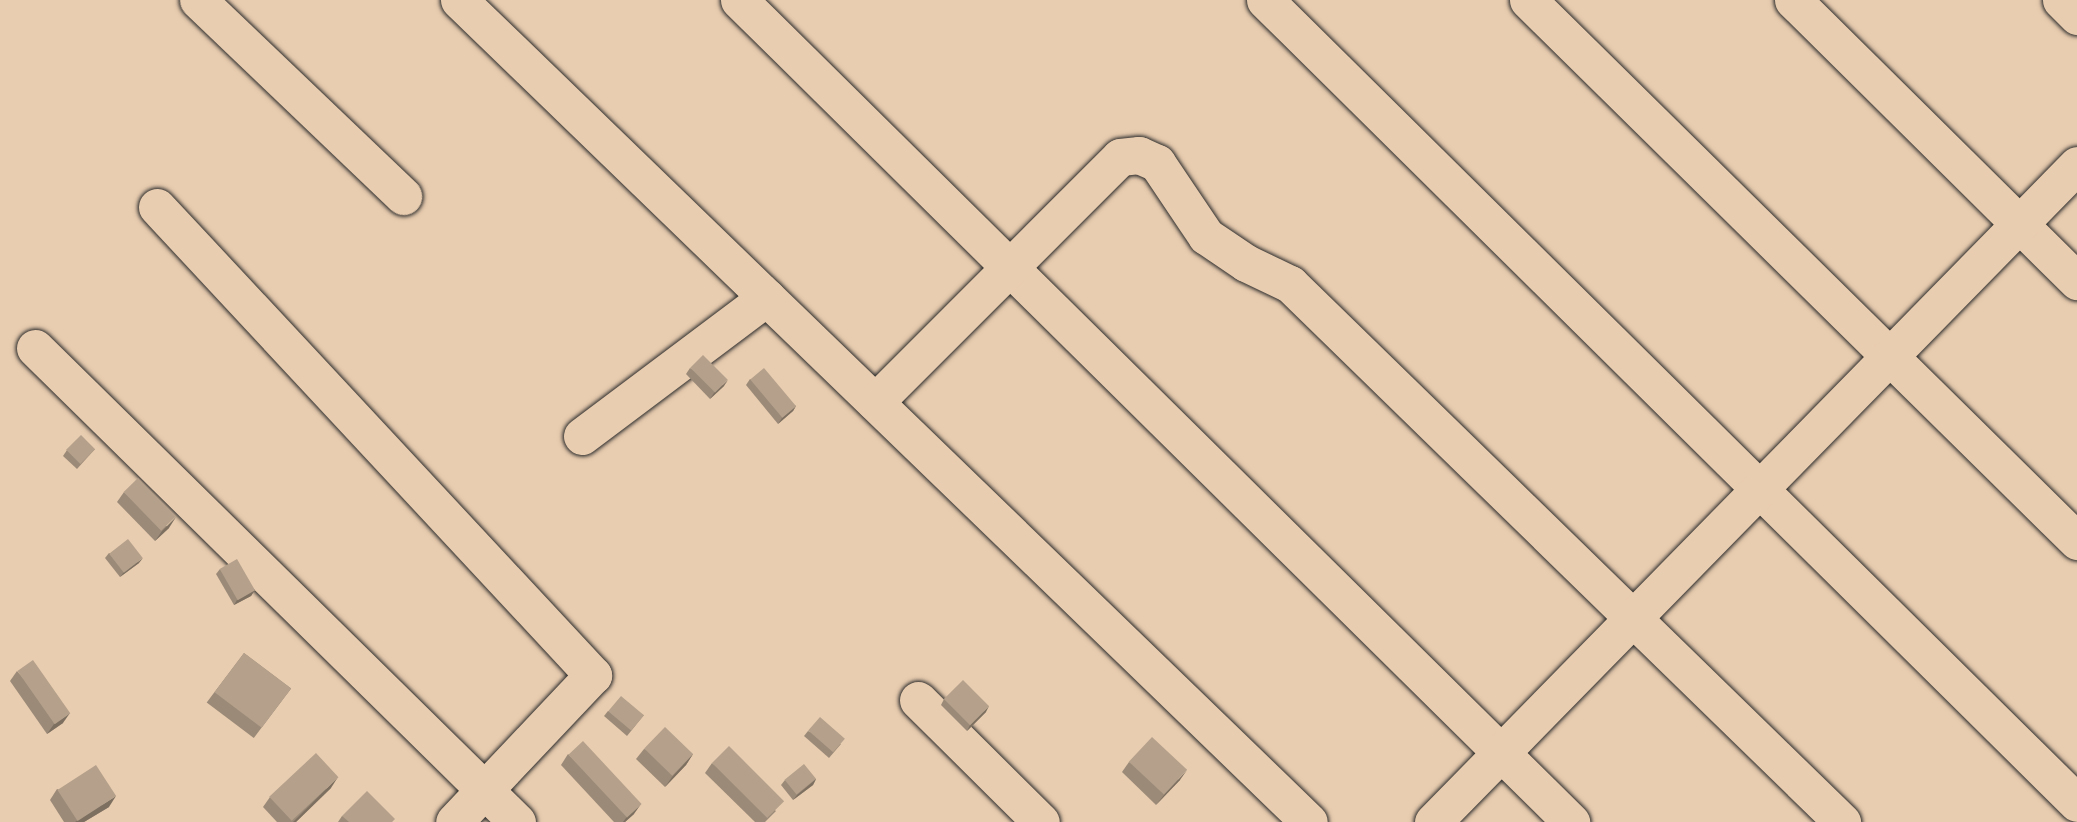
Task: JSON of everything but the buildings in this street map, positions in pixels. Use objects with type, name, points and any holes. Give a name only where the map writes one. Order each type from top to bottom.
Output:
[{"type":"street","points":[[198,0],[402,196]]},
{"type":"street","points":[[459,0],[1309,822]]},
{"type":"street","points":[[739,0],[1571,822]]},
{"type":"street","points":[[1265,0],[2077,803]]},
{"type":"street","points":[[1528,0],[2077,541]]},
{"type":"street","points":[[1793,0],[2077,281]]},
{"type":"street","points":[[2061,0],[2077,16]]},
{"type":"street","points":[[875,401],[1120,157],[1139,155],[1157,163],[1206,236],[1246,263],[1290,284],[1842,822]]},
{"type":"street","points":[[1433,822],[2077,164]]},
{"type":"street","points":[[157,207],[593,675],[454,822]]},
{"type":"street","points":[[582,436],[766,297]]},
{"type":"street","points":[[35,348],[517,822]]},
{"type":"street","points":[[918,700],[1041,822]]}]
